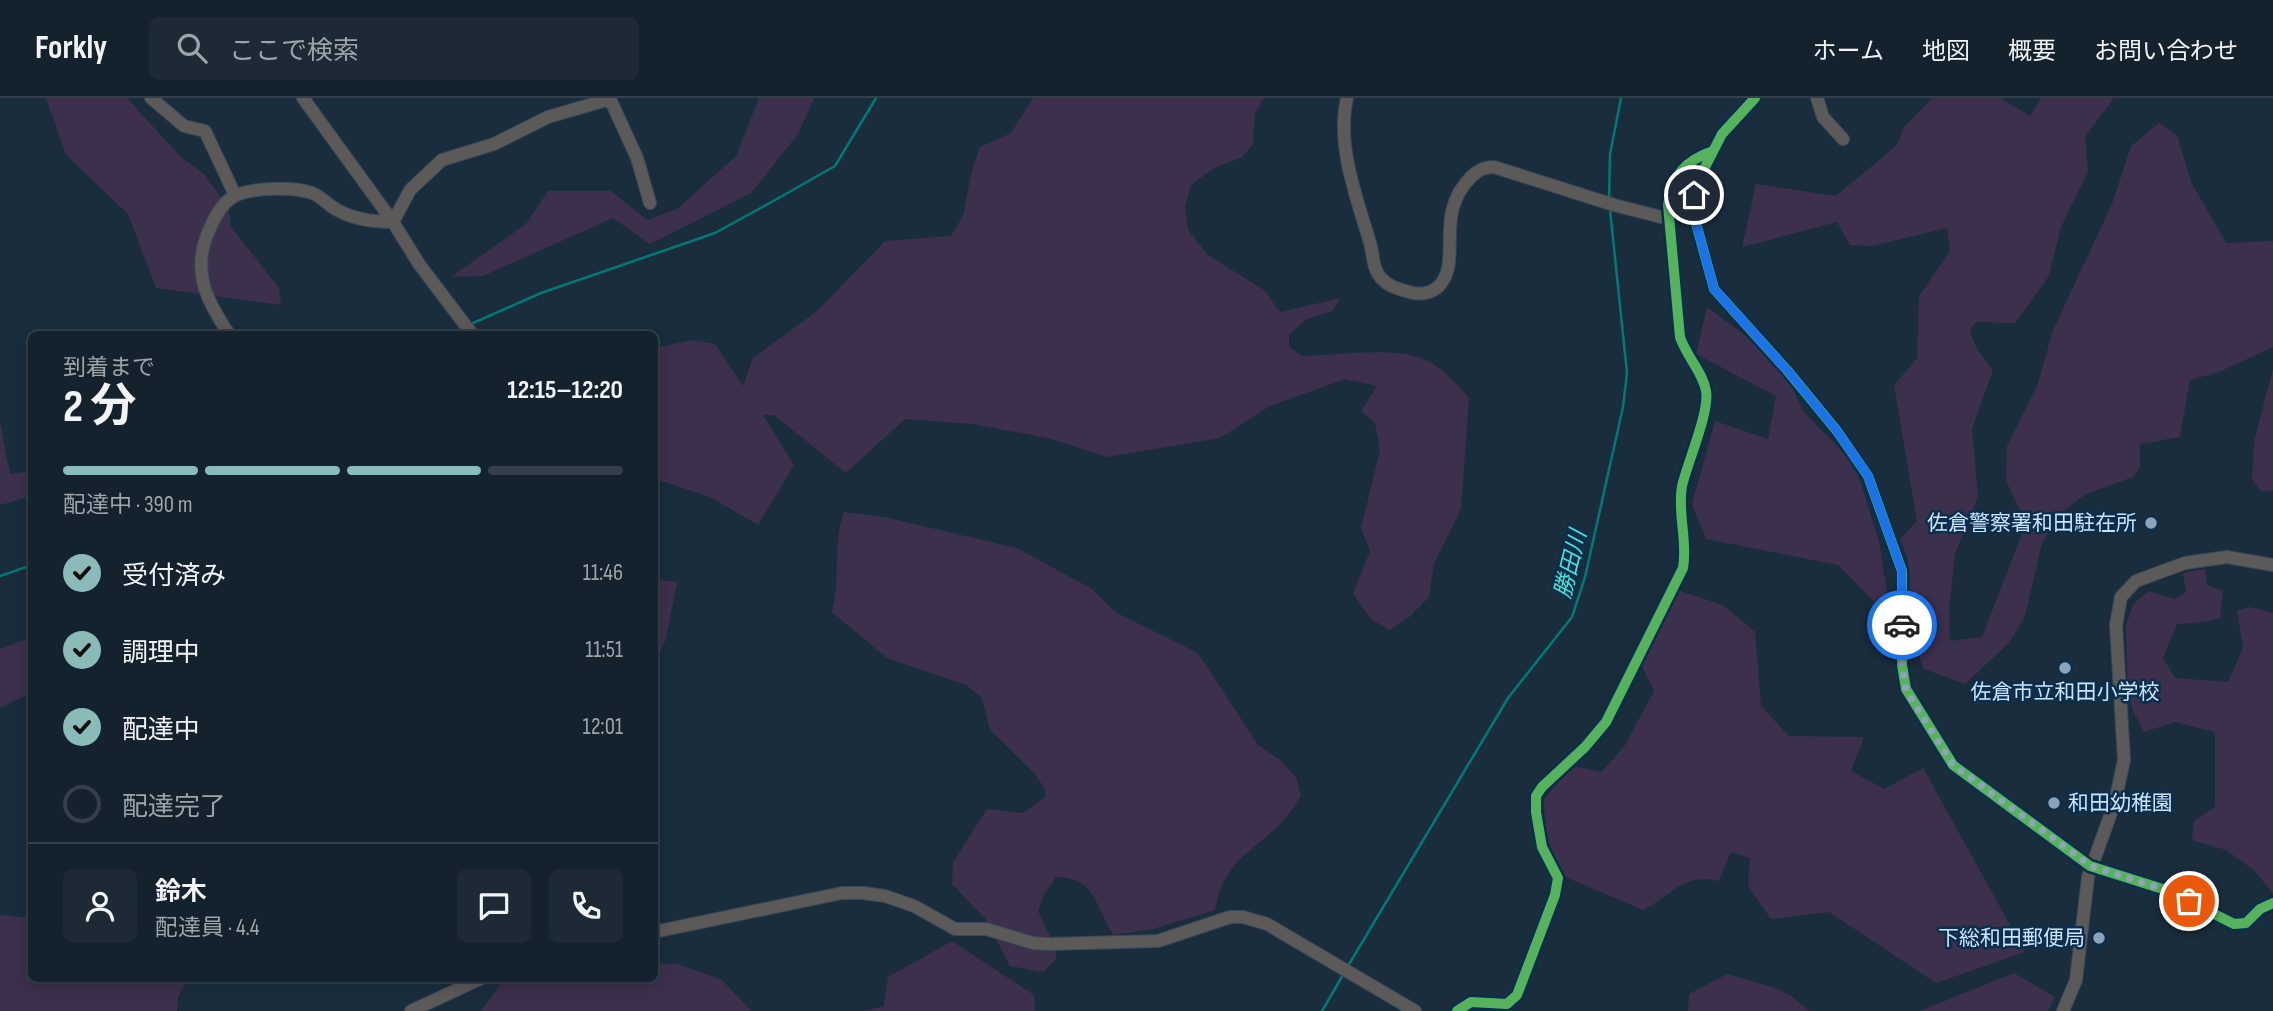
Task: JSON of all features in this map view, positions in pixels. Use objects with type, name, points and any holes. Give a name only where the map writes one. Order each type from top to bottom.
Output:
[{"type":"street","points":[[151,98],[184,126],[205,131],[234,195]]},
{"type":"street","points":[[303,98],[393,222],[427,276],[470,331]]},
{"type":"street","points":[[1348,98],[1345,146],[1362,219],[1371,246],[1374,267],[1382,279],[1393,288],[1416,295],[1430,292],[1439,286],[1447,271],[1449,219],[1456,197],[1465,184],[1485,167],[1494,167],[1614,205],[1669,219]]},
{"type":"street","points":[[1755,98],[1722,134],[1694,195],[1696,223],[1714,289],[1787,370],[1837,431],[1868,476],[1902,571],[1902,665],[1906,690],[1953,765],[2091,866],[2169,891],[2234,925],[2246,923],[2260,909],[2273,903]]},
{"type":"street","points":[[1817,98],[1823,117],[1843,139]]},
{"type":"street","points":[[393,222],[410,190],[442,160],[494,144],[548,117],[610,99],[638,158],[650,203]]},
{"type":"street","points":[[1457,1011],[1471,1002],[1507,1004],[1517,995],[1558,886],[1556,872],[1542,847],[1536,796],[1542,787],[1585,747],[1605,722],[1683,568],[1685,557],[1682,489],[1707,398],[1703,381],[1687,357],[1680,337],[1669,219],[1669,191],[1684,166],[1697,156],[1713,151]]},
{"type":"street","points":[[227,331],[204,292],[201,255],[215,217],[234,195],[259,190],[310,192],[344,213],[378,222],[393,222]]},
{"type":"street","points":[[2063,1011],[2076,980],[2091,866],[2115,802],[2124,760],[2115,617],[2121,597],[2136,581],[2185,563],[2227,557],[2273,565]]},
{"type":"street","points":[[658,931],[842,893],[885,896],[914,906],[955,929],[986,929],[1032,943],[1048,944],[1158,941],[1217,920],[1243,917],[1267,924],[1415,1011]]},
{"type":"street","points":[[411,1011],[473,982]]},
{"type":"shaded area","points":[[46,98],[127,98],[180,156],[205,175],[228,207],[231,227],[279,288],[281,305],[156,288],[128,214],[66,155]]},
{"type":"shaded area","points":[[759,98],[814,98],[798,134],[751,193],[650,244],[613,218],[483,276],[451,277],[526,224],[548,191],[611,191],[647,220],[677,209],[736,156]]},
{"type":"shaded area","points":[[1033,98],[1264,98],[1255,113],[1253,144],[1242,157],[1214,168],[1191,185],[1185,206],[1188,230],[1208,255],[1264,290],[1280,312],[1341,298],[1332,311],[1305,320],[1289,335],[1289,347],[1302,356],[1379,352],[1410,355],[1436,366],[1469,398],[1461,509],[1434,563],[1429,597],[1408,618],[1389,630],[1371,619],[1353,594],[1370,551],[1361,528],[1380,450],[1375,423],[1361,411],[1377,386],[1345,379],[1270,406],[1220,438],[1107,457],[1048,438],[972,424],[905,419],[846,473],[774,415],[763,415],[794,465],[758,525],[710,497],[658,480],[658,347],[692,340],[715,344],[743,386],[753,358],[817,311],[885,241],[951,236],[963,216],[972,170],[980,147],[1011,133]]},
{"type":"shaded area","points":[[1932,98],[2000,98],[2030,116],[2041,98],[2114,98],[2085,137],[2088,172],[2061,227],[2049,276],[2015,323],[1975,322],[1970,332],[1977,349],[1993,370],[1972,429],[1978,497],[1955,554],[1949,610],[1950,641],[1982,637],[2026,523],[2006,481],[2007,446],[2038,383],[2053,330],[2112,204],[2131,146],[2159,123],[2177,135],[2191,182],[2226,243],[2273,241],[2273,347],[2219,372],[2190,380],[2180,437],[2140,444],[2140,468],[2133,477],[2086,494],[2065,510],[2042,543],[2025,616],[2010,642],[1965,684],[1924,669],[1912,637],[1908,560],[1900,539],[1917,521],[1894,385],[1917,358],[1919,296],[1950,251],[1947,228],[1872,246],[1850,245],[1837,222],[1742,247],[1756,184],[1836,196],[1897,145],[1904,127]]},
{"type":"shaded area","points":[[1707,307],[1779,361],[1803,411],[1855,465],[1879,542],[1891,619],[1838,565],[1706,539],[1692,504],[1715,421],[1768,439],[1776,396],[1696,354]]},
{"type":"shaded area","points":[[2273,369],[2273,490],[2261,492],[2252,479],[2254,441]]},
{"type":"shaded area","points":[[0,422],[10,474],[28,472],[28,497],[0,505]]},
{"type":"shaded area","points":[[844,512],[884,517],[1017,548],[1092,589],[1115,612],[1198,653],[1258,745],[1280,760],[1296,777],[1301,796],[1282,822],[1229,873],[1218,896],[1215,910],[1153,929],[1114,935],[1087,888],[1080,882],[1056,877],[1045,893],[1038,911],[1056,949],[1056,959],[1043,972],[1010,966],[985,918],[952,884],[953,862],[987,809],[1023,813],[1045,797],[1045,789],[1035,774],[990,730],[982,698],[966,685],[887,658],[832,612],[838,537]]},
{"type":"shaded area","points":[[2205,569],[2207,585],[2223,591],[2220,618],[2177,624],[2163,658],[2175,678],[2228,682],[2243,648],[2237,610],[2250,607],[2273,613],[2273,894],[2254,870],[2226,850],[2192,840],[2194,821],[2215,807],[2215,732],[2175,722],[2144,732],[2128,695],[2126,626],[2133,604],[2149,591],[2174,599],[2186,592],[2183,573]]},
{"type":"shaded area","points":[[658,580],[677,582],[666,639],[658,656]]},
{"type":"shaded area","points":[[1674,589],[1723,605],[1755,632],[1761,706],[1789,736],[1864,737],[1851,771],[1884,789],[1923,768],[2025,952],[1936,983],[1829,912],[1771,919],[1748,886],[1750,858],[1731,852],[1719,881],[1706,879],[1686,883],[1643,910],[1563,876],[1547,839],[1543,800],[1573,766],[1601,772],[1624,747],[1654,691],[1641,664]]},
{"type":"shaded area","points":[[28,639],[28,694],[0,708],[0,649]]},
{"type":"shaded area","points":[[0,915],[28,918],[28,982],[186,982],[178,997],[177,1011],[0,1011]]},
{"type":"shaded area","points":[[952,941],[1034,995],[1035,1011],[864,1011],[884,1006],[888,977]]},
{"type":"shaded area","points":[[658,963],[678,964],[722,980],[751,1011],[481,1011],[502,982],[658,982]]},
{"type":"shaded area","points":[[2014,973],[2055,997],[2048,1011],[1920,1011]]},
{"type":"shaded area","points":[[1727,974],[1775,988],[1790,995],[1809,1011],[1688,1011],[1689,994]]},
{"type":"waterway","points":[[471,324],[541,293],[715,233],[777,199],[835,166],[876,98]]},
{"type":"waterway","name":"勝田川","points":[[1609,200],[1610,154],[1621,98]]},
{"type":"waterway","name":"勝田川","points":[[1348,966],[1508,698],[1572,617],[1585,577],[1623,407],[1627,373],[1610,210]]},
{"type":"waterway","points":[[458,331],[462,329]]},
{"type":"waterway","points":[[0,576],[28,566]]},
{"type":"waterway","name":"勝田川","points":[[1322,1011],[1343,975]]},
{"type":"cycle path","points":[[1755,98],[1722,134],[1694,195],[1696,223],[1714,289],[1787,370],[1837,431],[1868,476],[1902,571],[1902,665],[1906,689],[1953,765],[2090,866],[2169,891],[2234,924],[2246,923],[2260,909],[2273,903]]},
{"type":"cycle path","points":[[1457,1011],[1471,1002],[1507,1004],[1517,995],[1555,895],[1558,878],[1542,847],[1536,796],[1606,722],[1683,568],[1682,486],[1705,411],[1706,391],[1702,377],[1680,337],[1668,205],[1672,186],[1682,170],[1695,159],[1713,151]]},
{"type":"way so far","points":[[1902,625],[1902,665],[1906,690],[1953,765],[2091,866],[2169,891],[2189,901]]},
{"type":"place","name":"佐倉警察署和田駐在所","points":[[2151,523]]},
{"type":"place","name":"佐倉市立和田小学校","points":[[2065,668]]},
{"type":"place","name":"和田幼稚園","points":[[2054,803]]},
{"type":"place","name":"下総和田郵便局","points":[[2099,938]]},
{"type":"route","points":[[1694,195],[1696,223],[1714,289],[1787,370],[1837,431],[1868,476],[1902,571],[1902,625]]}]
